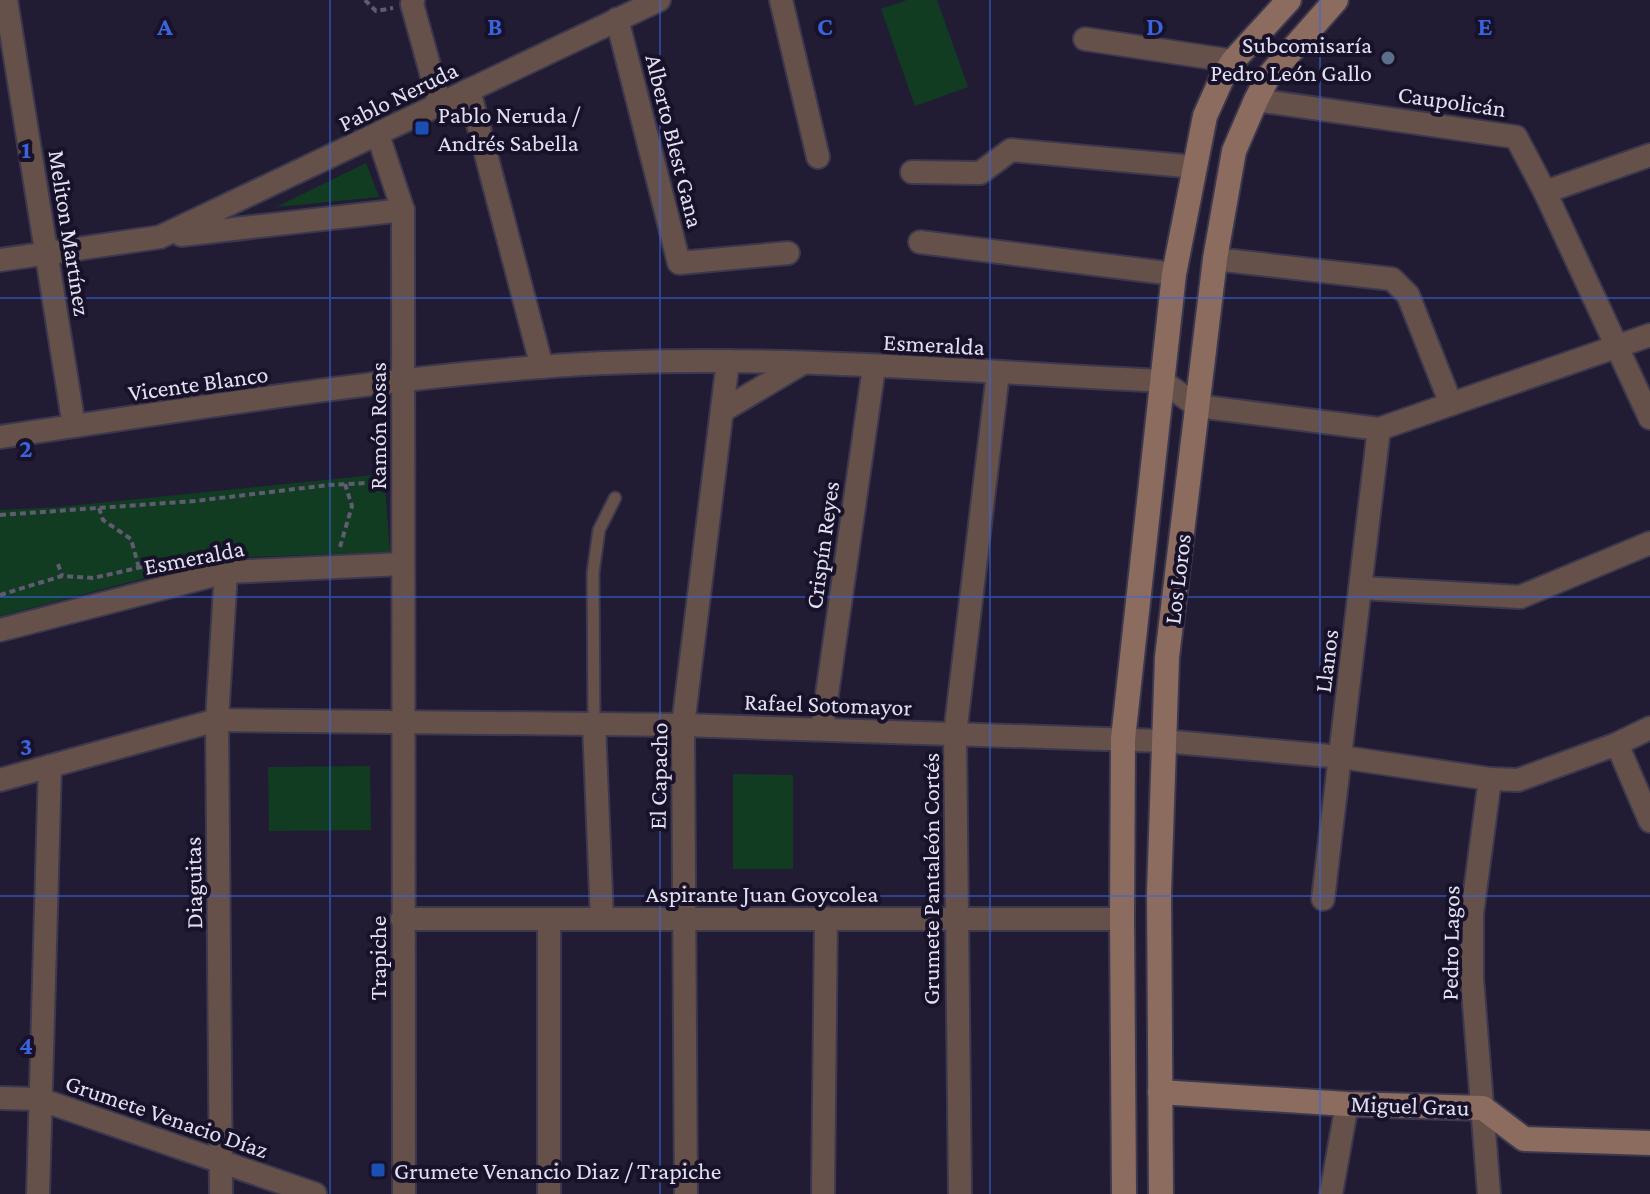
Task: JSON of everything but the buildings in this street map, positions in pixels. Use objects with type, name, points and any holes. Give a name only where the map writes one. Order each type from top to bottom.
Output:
[{"type":"main road","name":"Los Loros","points":[[1124,1194],[1123,739],[1174,274],[1205,116],[1233,61],[1289,0]]},
{"type":"main road","name":"Los Loros","points":[[1161,1194],[1159,893],[1167,657],[1215,259],[1234,151],[1256,100],[1268,77],[1336,0]]},
{"type":"main road","name":"Miguel Grau","points":[[1160,1092],[1347,1104],[1483,1108],[1524,1139],[1650,1143]]},
{"type":"street","name":"Meliton Martínez","points":[[6,0],[9,72],[47,253],[74,426]]},
{"type":"street","name":"Pablo Neruda","points":[[160,237],[659,0]]},
{"type":"street","points":[[781,0],[818,157]]},
{"type":"street","points":[[412,2],[440,105]]},
{"type":"street","name":"Alberto Blest Gana","points":[[617,19],[679,263],[788,253]]},
{"type":"street","points":[[1085,39],[1233,61]]},
{"type":"street","points":[[469,90],[542,367]]},
{"type":"street","name":"Caupolicán","points":[[1256,100],[1516,137],[1545,192]]},
{"type":"street","name":"Ramón Rosas","points":[[378,135],[403,210],[403,722]]},
{"type":"street","points":[[912,172],[980,173],[1011,150],[1196,167]]},
{"type":"street","points":[[1650,155],[1545,192],[1650,418]]},
{"type":"street","name":"Pablo Neruda","points":[[0,260],[160,237],[403,210]]},
{"type":"street","points":[[920,242],[1174,274]]},
{"type":"street","points":[[1215,259],[1392,279],[1408,295],[1451,404]]},
{"type":"street","points":[[1162,381],[1197,406],[1379,429],[1650,335]]},
{"type":"street","name":"Esmeralda","points":[[403,380],[542,367],[728,361],[1162,381]]},
{"type":"street","name":"El Capacho","points":[[686,1194],[683,725],[728,361]]},
{"type":"street","points":[[722,411],[801,364]]},
{"type":"street","name":"Crispín Reyes","points":[[822,729],[874,367]]},
{"type":"street","name":"Grumete Pantaleón Cortés","points":[[960,1194],[955,734],[998,373]]},
{"type":"street","name":"Vicente Blanco","points":[[0,437],[403,380]]},
{"type":"street","name":"Llanos","points":[[1323,899],[1379,429]]},
{"type":"street","points":[[1361,588],[1520,597],[1650,543]]},
{"type":"street","name":"Esmeralda","points":[[0,630],[226,572],[403,564]]},
{"type":"street","name":"Diaguitas","points":[[221,1194],[217,720],[226,572]]},
{"type":"street","name":"Rafael Sotomayor","points":[[0,780],[217,720],[683,725],[1123,739],[1341,757],[1490,779],[1518,780],[1617,744],[1650,728]]},
{"type":"street","name":"Trapiche","points":[[403,722],[404,1194]]},
{"type":"street","points":[[594,724],[602,919]]},
{"type":"street","points":[[1617,744],[1650,821]]},
{"type":"street","points":[[38,1194],[50,766]]},
{"type":"street","name":"Pedro Lagos","points":[[1489,1194],[1472,978],[1472,914],[1490,779]]},
{"type":"street","points":[[823,1194],[826,918]]},
{"type":"street","name":"Aspirante Juan Goycolea","points":[[402,919],[1122,919]]},
{"type":"street","points":[[549,919],[549,1194]]},
{"type":"street","name":"Grumete Venacio Díaz","points":[[0,1098],[39,1099],[315,1194]]},
{"type":"street","points":[[1331,1194],[1347,1104]]},
{"type":"lane","points":[[594,724],[593,573],[599,530],[615,498]]},
{"type":"path","points":[[365,0],[376,11],[412,2]]},
{"type":"path","points":[[0,515],[195,501],[345,484],[403,481]]},
{"type":"path","points":[[339,549],[352,506],[345,484]]},
{"type":"path","points":[[99,508],[103,520],[131,539],[139,568]]},
{"type":"path","points":[[58,564],[62,576]]},
{"type":"green space","points":[[907,0],[937,0],[968,87],[915,106],[881,9]]},
{"type":"green space","points":[[366,163],[379,197],[276,207]]},
{"type":"green space","points":[[384,474],[390,552],[222,558],[0,616],[0,510],[59,507]]},
{"type":"green space","points":[[370,766],[371,830],[269,831],[268,767]]},
{"type":"green space","points":[[733,774],[793,775],[793,869],[733,869]]},
{"type":"place","name":"Subcomisaría Pedro León Gallo","points":[[1388,58]]},
{"type":"place","name":"Pablo Neruda / Andrés Sabella","points":[[422,128]]},
{"type":"place","name":"Grumete Venancio Diaz / Trapiche","points":[[378,1170]]}]
